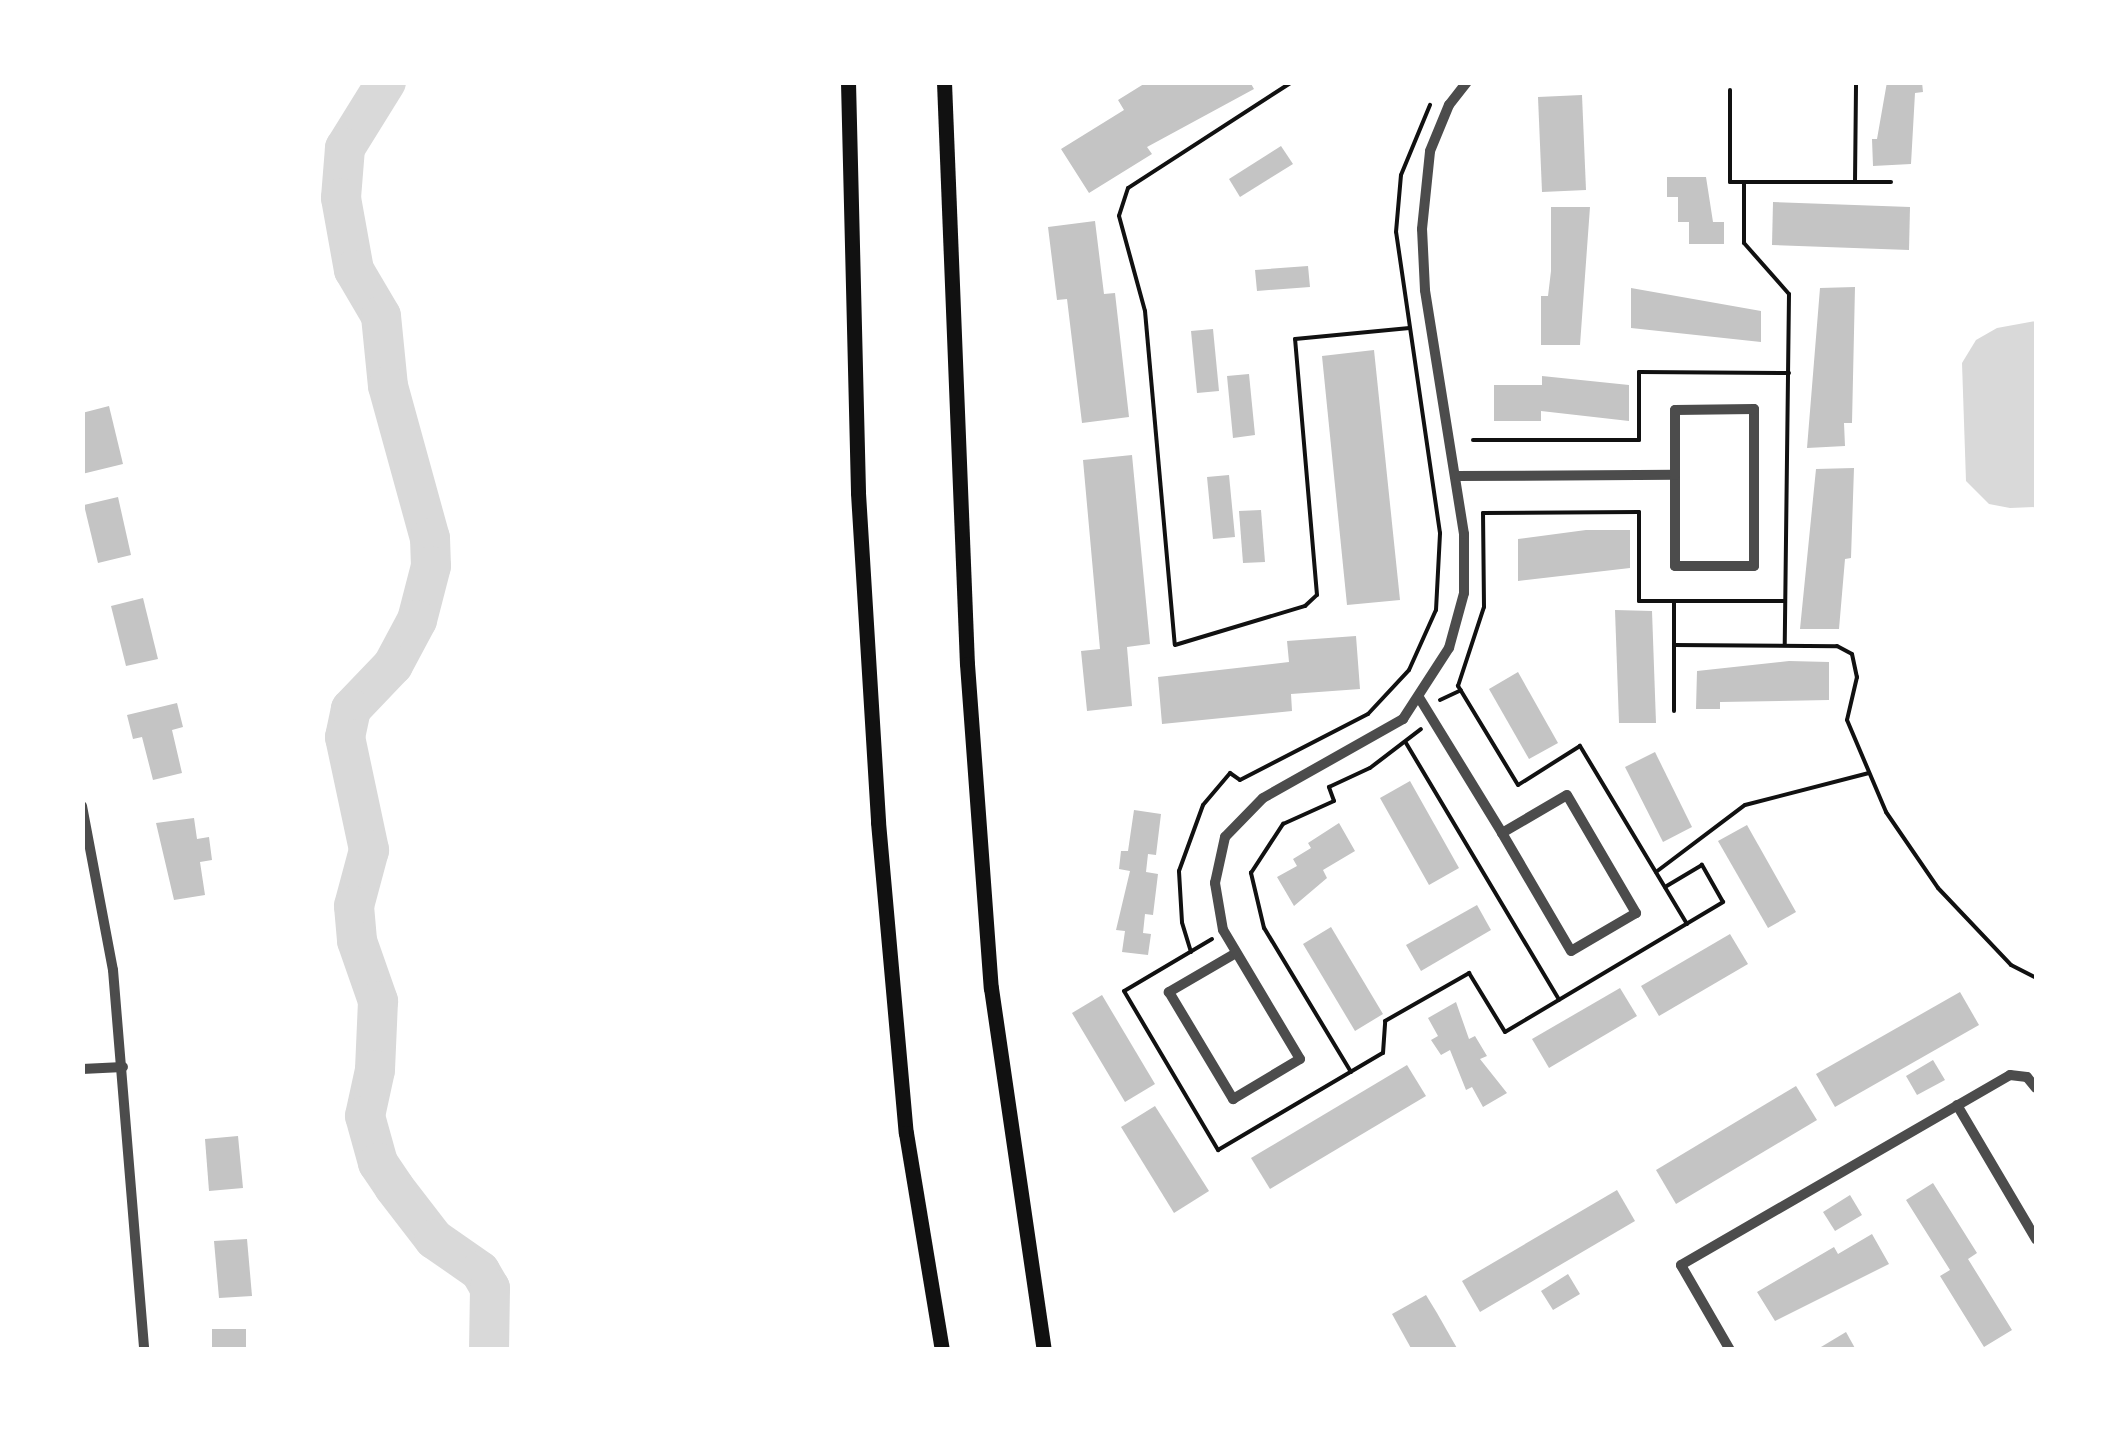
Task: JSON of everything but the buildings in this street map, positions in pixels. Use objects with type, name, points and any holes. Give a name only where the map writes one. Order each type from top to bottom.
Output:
[{"type":"main road","points":[[848,82],[858,493],[878,822],[906,1133],[942,1350]]},
{"type":"main road","points":[[944,82],[966,645],[990,988],[1044,1350]]},
{"type":"street","points":[[1236,952],[1169,992],[1233,1099],[1300,1059],[1223,930],[1216,862],[1242,815],[1381,736],[1420,699],[1449,648],[1464,593],[1468,565],[1422,229],[1430,150],[1449,105],[1467,82]]},
{"type":"street","points":[[1675,410],[1754,410],[1754,566],[1675,566],[1675,475],[1675,410]]},
{"type":"street","points":[[1456,476],[1675,475]]},
{"type":"street","points":[[1420,699],[1571,951],[1636,913],[1567,795],[1502,833]]},
{"type":"street","points":[[82,806],[105,908],[124,1067],[144,1350]]},
{"type":"street","points":[[82,1069],[124,1067]]},
{"type":"street","points":[[1730,1350],[1681,1265],[2010,1075],[2027,1077],[2036,1088]]},
{"type":"street","points":[[1957,1105],[2036,1238]]},
{"type":"path","points":[[1292,82],[1128,188],[1119,216],[1145,311],[1175,645],[1306,606],[1317,595],[1295,339],[1409,328]]},
{"type":"path","points":[[1855,182],[1856,82]]},
{"type":"path","points":[[1730,90],[1730,182],[1891,182]]},
{"type":"path","points":[[1191,952],[1182,922],[1179,871],[1203,805],[1230,773],[1240,780],[1368,714],[1402,680],[1429,634],[1442,560],[1397,260],[1396,202],[1408,148],[1436,96]]},
{"type":"path","points":[[1744,182],[1744,243],[1789,294],[1786,645]]},
{"type":"path","points":[[1473,440],[1639,440],[1639,372],[1789,372]]},
{"type":"path","points":[[1686,924],[1580,746],[1518,785],[1461,690],[1484,607],[1483,513],[1639,512],[1639,602],[1785,602]]},
{"type":"path","points":[[1674,602],[1674,710]]},
{"type":"path","points":[[1674,645],[1837,646],[1852,654],[1857,677],[1847,720],[1869,774],[1938,888],[2011,965],[2036,978]]},
{"type":"path","points":[[1351,1072],[1264,928],[1251,873],[1283,824],[1334,800],[1328,787],[1406,743],[1444,694],[1461,690]]},
{"type":"path","points":[[1406,743],[1560,1000]]},
{"type":"path","points":[[1656,872],[1745,805],[1869,774]]},
{"type":"path","points":[[1223,930],[1124,990],[1218,1150],[1383,1053],[1385,1022],[1469,973],[1505,1032],[1724,902],[1702,865],[1664,888]]},
{"type":"shaded area","points":[[2036,321],[2036,507],[1989,504],[1966,481],[1962,363],[1976,340],[1997,328]]},
{"type":"waterway","points":[[386,82],[345,148],[341,198],[354,270],[381,316],[388,386],[430,538],[431,566],[417,620],[393,665],[351,709],[345,737],[369,850],[354,906],[357,941],[378,1001],[375,1070],[365,1116],[378,1163],[394,1187],[434,1239],[480,1271],[490,1288],[489,1350]]}]
